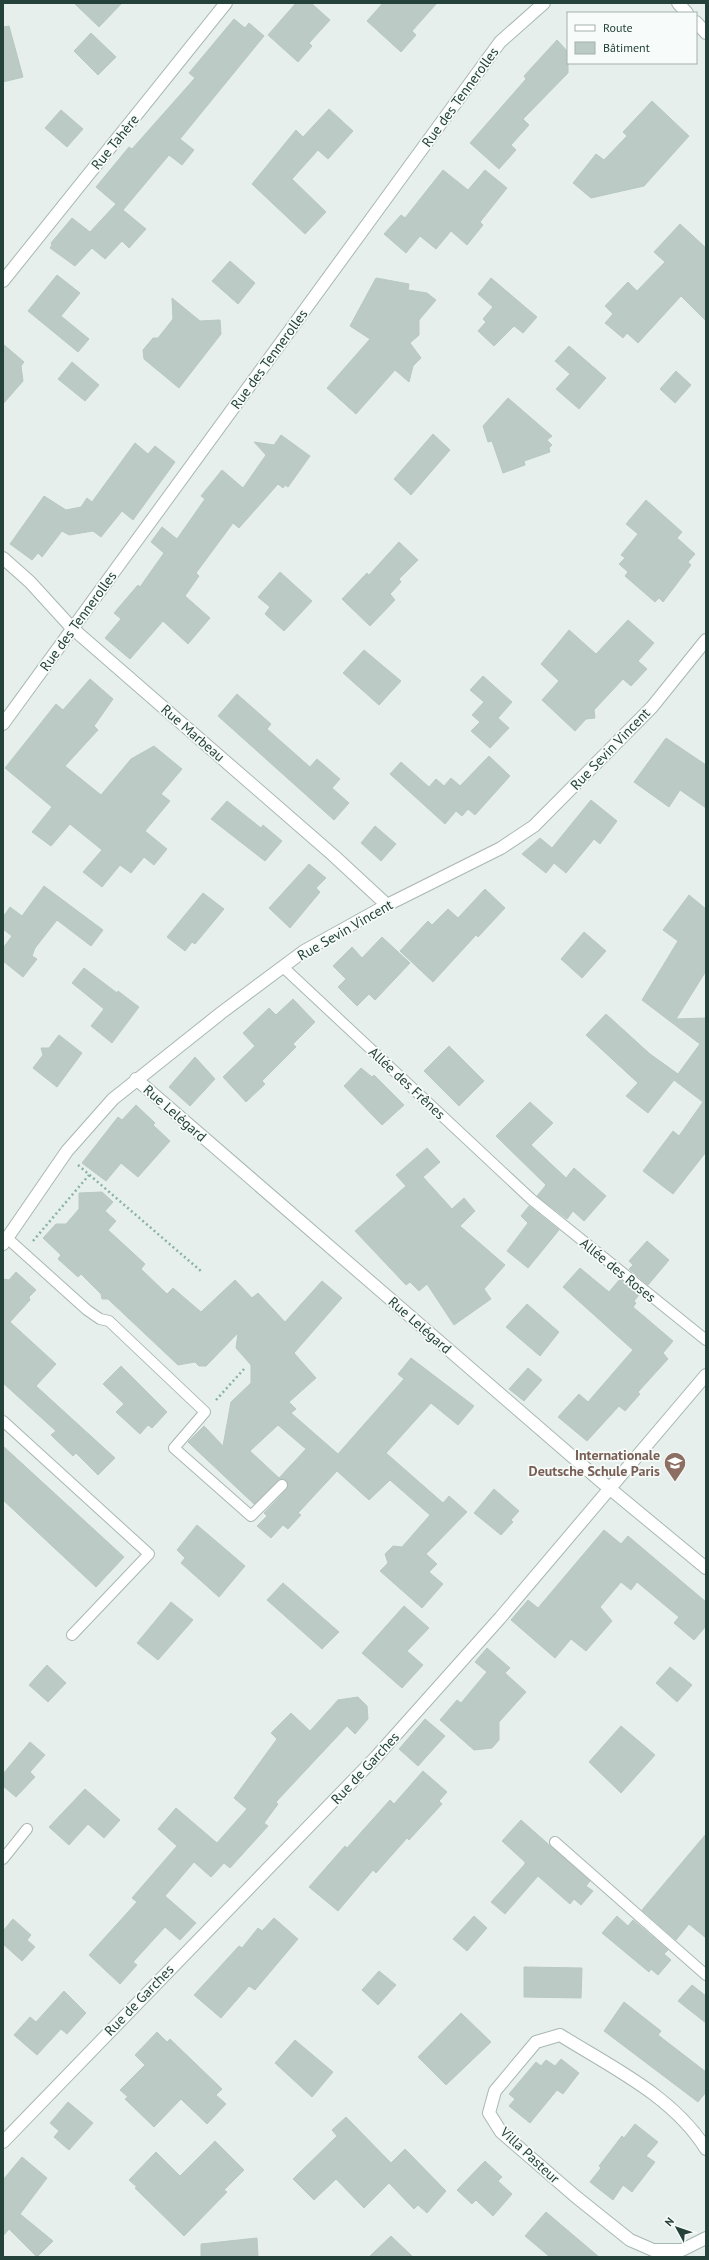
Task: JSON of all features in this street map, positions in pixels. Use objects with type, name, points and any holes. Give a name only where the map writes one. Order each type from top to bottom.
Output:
[{"type":"street","name":"Rue Tahère","points":[[3,281],[226,3]]},
{"type":"street","name":"Rue des Tennerolles","points":[[3,724],[500,42],[544,3]]},
{"type":"street","points":[[678,3],[686,12]]},
{"type":"street","points":[[697,23],[706,33]]},
{"type":"street","name":"Rue Marbeau","points":[[3,558],[30,582],[72,628],[333,855],[388,905]]},
{"type":"street","name":"Rue Sevin Vincent","points":[[5,1241],[67,1151],[113,1099],[304,951],[388,905],[501,848],[534,826],[652,706],[706,640]]},
{"type":"street","name":"Rue Lelégard","points":[[136,1080],[610,1488],[706,1568]]},
{"type":"street","name":"Rue de Garches","points":[[3,2142],[376,1757],[500,1618],[706,1375]]},
{"type":"street","name":"Villa Pasteur","points":[[706,2149],[698,2135],[652,2092],[560,2035],[536,2042],[495,2091],[489,2113],[501,2132],[575,2196],[630,2240],[653,2250],[682,2250],[706,2238]]},
{"type":"lane","name":"Allée des Frênes","points":[[283,967],[531,1199]]},
{"type":"lane","name":"Allée des Roses","points":[[531,1199],[706,1340]]},
{"type":"lane","points":[[5,1241],[24,1252],[39,1269],[87,1310],[100,1319],[109,1321],[205,1412],[174,1448],[251,1516],[282,1485]]},
{"type":"lane","points":[[3,1421],[148,1554],[72,1635]]},
{"type":"lane","points":[[3,1859],[27,1829]]},
{"type":"lane","points":[[555,1842],[706,1976]]},
{"type":"path","points":[[67,1151],[79,1166],[89,1175],[202,1272]]},
{"type":"path","points":[[24,1252],[89,1175]]},
{"type":"path","points":[[205,1412],[244,1369]]},
{"type":"building","points":[[74,3],[122,3],[99,27]]},
{"type":"building","points":[[296,3],[311,3],[330,20],[309,43],[312,46],[298,62],[268,35]]},
{"type":"building","points":[[383,3],[437,3],[412,31],[416,35],[401,52],[367,21]]},
{"type":"building","points":[[234,19],[245,28],[249,23],[264,36],[180,139],[194,150],[182,165],[169,155],[123,210],[146,229],[129,248],[122,241],[105,259],[92,248],[75,266],[50,248],[52,245],[51,243],[72,218],[90,232],[116,204],[96,187],[129,147],[132,149],[195,78],[189,73]]},
{"type":"building","points":[[9,26],[23,77],[3,82],[3,27]]},
{"type":"building","points":[[91,33],[116,57],[98,75],[74,51]]},
{"type":"building","points":[[557,40],[567,51],[568,73],[523,119],[529,125],[511,145],[516,150],[499,169],[470,143],[526,79],[524,76]]},
{"type":"building","points":[[652,101],[689,136],[644,186],[591,198],[573,183],[596,154],[604,160],[627,136],[623,132]]},
{"type":"building","points":[[329,109],[353,131],[328,159],[318,150],[292,179],[326,212],[305,234],[252,184],[296,130],[303,137]]},
{"type":"building","points":[[61,110],[83,129],[67,147],[45,128]]},
{"type":"building","points":[[443,170],[468,190],[485,170],[507,188],[480,222],[483,225],[467,245],[451,231],[436,249],[420,236],[406,253],[384,234],[401,215],[405,218]]},
{"type":"building","points":[[680,224],[706,248],[706,321],[681,296],[638,343],[627,333],[623,338],[605,323],[613,314],[605,306],[628,282],[637,291],[665,262],[654,252]]},
{"type":"building","points":[[230,261],[255,283],[238,304],[212,281]]},
{"type":"building","points":[[57,275],[80,293],[61,316],[89,339],[78,352],[28,311]]},
{"type":"building","points":[[376,278],[409,284],[408,290],[427,293],[436,300],[419,320],[419,335],[410,343],[421,358],[413,366],[409,382],[395,370],[356,414],[327,388],[370,339],[350,326]]},
{"type":"building","points":[[491,278],[537,317],[523,333],[514,326],[494,346],[478,331],[486,322],[483,319],[493,307],[478,294]]},
{"type":"building","points":[[172,298],[200,321],[220,320],[221,334],[179,388],[144,359],[143,350],[153,338],[158,338],[173,319]]},
{"type":"building","points":[[3,344],[24,362],[21,366],[23,381],[3,404]]},
{"type":"building","points":[[569,346],[606,378],[579,409],[556,389],[570,374],[555,361]]},
{"type":"building","points":[[72,362],[99,385],[85,401],[58,379]]},
{"type":"building","points":[[676,371],[691,385],[675,403],[660,389]]},
{"type":"building","points":[[508,398],[552,436],[547,440],[552,445],[549,448],[550,452],[524,461],[525,465],[503,473],[492,441],[488,442],[483,426]]},
{"type":"building","points":[[433,434],[450,450],[411,495],[394,479]]},
{"type":"building","points":[[281,435],[310,456],[288,487],[285,485],[283,488],[278,484],[239,528],[233,523],[196,573],[199,576],[185,596],[210,618],[188,644],[163,621],[130,659],[105,638],[121,619],[114,613],[138,585],[140,587],[164,553],[151,542],[162,527],[177,539],[205,499],[201,496],[222,470],[243,488],[266,455],[254,442],[274,445]]},
{"type":"building","points":[[135,443],[148,454],[155,446],[175,462],[133,520],[122,511],[101,537],[93,531],[69,535],[62,531],[42,557],[38,553],[32,560],[10,544],[44,496],[66,510],[81,507],[87,498],[92,502]]},
{"type":"building","points":[[646,500],[682,532],[677,538],[695,554],[688,562],[691,565],[663,602],[659,598],[655,602],[625,576],[628,572],[619,564],[625,558],[621,555],[638,534],[626,524]]},
{"type":"building","points":[[399,542],[418,560],[399,579],[401,582],[390,594],[395,600],[370,626],[342,599],[367,573],[369,575]]},
{"type":"building","points":[[280,572],[312,601],[284,631],[265,614],[270,607],[258,597]]},
{"type":"building","points":[[628,620],[654,643],[638,661],[647,669],[631,686],[623,679],[594,710],[595,718],[586,719],[575,731],[542,700],[559,681],[541,664],[569,630],[596,654]]},
{"type":"building","points":[[364,650],[401,681],[379,705],[343,673]]},
{"type":"building","points":[[483,676],[512,702],[498,718],[509,728],[490,748],[471,731],[480,722],[472,715],[484,702],[470,690]]},
{"type":"building","points":[[90,679],[113,699],[94,726],[98,730],[65,766],[101,795],[131,759],[154,746],[182,769],[161,794],[170,801],[145,831],[167,849],[154,865],[144,857],[131,873],[120,865],[102,887],[83,872],[102,850],[70,824],[51,846],[32,832],[52,807],[5,768],[56,704],[63,710]]},
{"type":"building","points":[[237,694],[271,724],[267,729],[310,767],[317,759],[340,779],[332,788],[349,803],[334,820],[218,716]]},
{"type":"building","points":[[666,738],[706,765],[706,808],[680,790],[669,807],[634,782]]},
{"type":"building","points":[[489,756],[510,776],[475,815],[468,809],[462,816],[456,811],[445,824],[390,774],[401,762],[429,787],[436,779],[444,786],[451,778],[460,786]]},
{"type":"building","points":[[591,800],[617,821],[600,844],[594,839],[566,873],[554,863],[546,873],[522,854],[540,838],[552,848]]},
{"type":"building","points":[[227,801],[261,828],[263,825],[282,841],[265,861],[211,819]]},
{"type":"building","points":[[375,826],[396,844],[381,861],[361,843]]},
{"type":"building","points":[[309,864],[326,878],[316,888],[320,892],[290,928],[269,908]]},
{"type":"building","points":[[44,886],[103,930],[91,946],[57,920],[35,948],[32,956],[37,959],[23,977],[3,961],[3,948],[12,936],[3,929],[3,917],[10,907],[22,916]]},
{"type":"building","points":[[485,889],[505,908],[478,937],[476,935],[433,982],[400,951],[428,921],[432,925],[448,909],[458,918]]},
{"type":"building","points":[[203,893],[224,909],[195,944],[192,942],[185,951],[167,937]]},
{"type":"building","points":[[689,895],[706,909],[706,971],[676,1019],[706,1018],[706,1152],[673,1194],[643,1171],[673,1131],[679,1136],[703,1102],[674,1080],[648,1113],[626,1096],[638,1083],[586,1035],[606,1014],[650,1054],[678,1074],[700,1044],[642,1000],[678,941],[663,930]]},
{"type":"building","points":[[584,932],[606,951],[582,978],[561,959]]},
{"type":"building","points":[[382,937],[410,963],[375,1000],[369,994],[357,1006],[338,987],[346,979],[333,966],[352,947],[362,958]]},
{"type":"building","points":[[84,968],[117,993],[118,991],[139,1007],[112,1043],[91,1026],[104,1009],[72,983]]},
{"type":"building","points":[[293,999],[315,1022],[293,1044],[296,1047],[262,1081],[265,1084],[246,1102],[223,1077],[255,1046],[243,1033],[269,1008],[276,1015]]},
{"type":"building","points":[[59,1035],[82,1053],[57,1087],[33,1068],[43,1055],[41,1048],[49,1048]]},
{"type":"building","points":[[449,1046],[484,1081],[459,1106],[424,1071]]},
{"type":"building","points":[[195,1057],[215,1079],[190,1106],[169,1087]]},
{"type":"building","points":[[361,1068],[372,1077],[374,1075],[404,1105],[382,1125],[344,1086]]},
{"type":"building","points":[[530,1102],[553,1123],[531,1145],[566,1178],[574,1168],[606,1196],[584,1221],[573,1211],[567,1219],[537,1196],[546,1185],[496,1136]]},
{"type":"building","points":[[136,1105],[155,1123],[153,1125],[170,1141],[138,1177],[121,1163],[106,1181],[82,1163],[118,1117],[122,1120]]},
{"type":"building","points":[[427,1148],[440,1162],[423,1177],[452,1209],[464,1198],[475,1211],[460,1226],[505,1265],[484,1289],[491,1299],[454,1325],[427,1284],[419,1291],[410,1282],[406,1285],[355,1231],[406,1186],[396,1175]]},
{"type":"building","points":[[102,1192],[113,1202],[105,1211],[116,1221],[108,1230],[145,1264],[141,1269],[167,1294],[173,1288],[201,1312],[235,1280],[252,1298],[258,1293],[285,1322],[322,1281],[342,1298],[294,1353],[316,1378],[289,1402],[296,1409],[291,1413],[338,1454],[404,1379],[398,1374],[411,1358],[474,1406],[458,1425],[431,1403],[386,1453],[443,1503],[449,1496],[467,1512],[426,1554],[437,1564],[429,1572],[443,1584],[422,1608],[380,1571],[388,1563],[385,1554],[393,1546],[402,1547],[430,1515],[390,1480],[369,1500],[337,1471],[298,1513],[301,1515],[288,1529],[283,1525],[271,1538],[257,1526],[267,1516],[264,1513],[287,1489],[287,1481],[283,1479],[278,1480],[254,1504],[188,1442],[204,1426],[223,1446],[231,1402],[251,1383],[251,1365],[236,1348],[238,1333],[206,1366],[199,1366],[195,1362],[178,1365],[108,1299],[102,1299],[101,1294],[81,1274],[78,1277],[58,1259],[61,1255],[43,1238],[56,1224],[66,1224],[79,1209],[79,1193]],"holes":[[[278,1425],[306,1449],[279,1478],[250,1451]]]},
{"type":"building","points":[[529,1206],[559,1230],[528,1268],[507,1251],[528,1223],[521,1216]]},
{"type":"building","points":[[647,1241],[669,1260],[648,1285],[629,1269],[633,1265],[629,1261]]},
{"type":"building","points":[[580,1268],[609,1292],[620,1279],[639,1295],[634,1301],[636,1303],[633,1307],[673,1341],[663,1353],[668,1359],[638,1392],[640,1394],[625,1411],[619,1406],[587,1441],[558,1417],[579,1394],[588,1402],[633,1350],[563,1287]]},
{"type":"building","points":[[16,1272],[36,1290],[29,1297],[30,1300],[10,1322],[56,1364],[36,1386],[115,1458],[98,1475],[76,1453],[73,1456],[51,1435],[56,1431],[3,1383],[3,1279],[9,1280]]},
{"type":"building","points":[[527,1304],[559,1332],[540,1356],[506,1327]]},
{"type":"building","points":[[121,1366],[167,1412],[152,1428],[148,1425],[140,1434],[116,1412],[124,1404],[103,1384]]},
{"type":"building","points":[[528,1368],[542,1380],[524,1401],[509,1389]]},
{"type":"building","points":[[3,1446],[124,1557],[96,1587],[3,1500]]},
{"type":"building","points":[[494,1489],[519,1511],[511,1520],[513,1522],[501,1535],[474,1513]]},
{"type":"building","points":[[197,1525],[245,1566],[219,1597],[181,1563],[185,1558],[177,1550]]},
{"type":"building","points":[[604,1530],[621,1544],[628,1536],[706,1602],[706,1626],[694,1640],[674,1623],[679,1617],[637,1582],[631,1590],[621,1582],[600,1607],[612,1621],[586,1651],[571,1639],[555,1658],[511,1620],[528,1600],[538,1608]]},
{"type":"building","points":[[283,1583],[339,1632],[322,1649],[267,1600]]},
{"type":"building","points":[[171,1602],[193,1620],[158,1660],[137,1643]]},
{"type":"building","points":[[404,1606],[429,1628],[407,1651],[423,1665],[402,1688],[362,1653]]},
{"type":"building","points":[[487,1648],[510,1668],[505,1673],[526,1692],[499,1722],[499,1740],[492,1748],[474,1750],[440,1720],[457,1700],[461,1703],[487,1672],[475,1662]]},
{"type":"building","points":[[47,1665],[66,1683],[48,1702],[29,1685]]},
{"type":"building","points":[[670,1667],[692,1685],[677,1702],[656,1683]]},
{"type":"building","points":[[358,1697],[367,1706],[368,1719],[355,1734],[347,1726],[276,1802],[278,1804],[264,1823],[268,1826],[230,1868],[224,1863],[211,1877],[194,1862],[165,1896],[196,1923],[180,1940],[165,1927],[133,1962],[137,1965],[120,1984],[89,1955],[137,1902],[132,1898],[177,1846],[158,1829],[176,1808],[217,1843],[247,1809],[234,1798],[277,1739],[271,1733],[291,1713],[310,1731],[338,1700]]},
{"type":"building","points":[[425,1719],[445,1736],[418,1766],[399,1749]]},
{"type":"building","points":[[621,1726],[655,1755],[621,1793],[589,1762]]},
{"type":"building","points":[[30,1742],[45,1755],[30,1772],[35,1777],[16,1797],[3,1786],[3,1774]]},
{"type":"building","points":[[423,1771],[447,1792],[439,1801],[442,1804],[409,1840],[407,1838],[376,1873],[373,1870],[338,1911],[309,1887],[345,1846],[347,1848],[390,1800],[394,1804]]},
{"type":"building","points":[[85,1789],[120,1820],[104,1838],[88,1824],[69,1845],[49,1827]]},
{"type":"building","points":[[521,1820],[590,1881],[586,1886],[593,1891],[581,1905],[574,1899],[570,1904],[538,1876],[505,1914],[491,1902],[525,1864],[525,1862],[502,1841]]},
{"type":"building","points":[[706,1834],[706,1938],[689,1924],[676,1940],[642,1910]]},
{"type":"building","points":[[474,1916],[487,1928],[467,1951],[453,1939]]},
{"type":"building","points":[[617,1916],[628,1926],[633,1920],[668,1950],[664,1954],[671,1960],[658,1975],[651,1969],[649,1972],[602,1933]]},
{"type":"building","points":[[274,1918],[298,1939],[255,1990],[249,1986],[221,2018],[194,1995],[239,1946],[242,1948],[258,1928],[262,1931]]},
{"type":"building","points":[[13,1919],[31,1935],[27,1940],[35,1947],[22,1961],[3,1944],[3,1931]]},
{"type":"building","points":[[524,1967],[582,1968],[581,1998],[524,1997]]},
{"type":"building","points":[[379,1971],[396,1985],[378,2005],[362,1990]]},
{"type":"building","points":[[692,1985],[706,1996],[706,2023],[678,2001]]},
{"type":"building","points":[[64,1991],[86,2013],[67,2034],[61,2029],[37,2055],[14,2035],[30,2017],[36,2022]]},
{"type":"building","points":[[624,2002],[661,2031],[658,2035],[706,2072],[706,2092],[698,2102],[604,2031]]},
{"type":"building","points":[[461,2013],[491,2042],[446,2085],[418,2057]]},
{"type":"building","points":[[157,2032],[167,2042],[170,2039],[222,2089],[216,2095],[226,2104],[207,2124],[181,2099],[154,2127],[125,2099],[128,2097],[120,2090],[145,2065],[135,2055]]},
{"type":"building","points":[[295,2040],[333,2072],[312,2097],[275,2063]]},
{"type":"building","points":[[561,2059],[579,2073],[563,2094],[557,2090],[530,2123],[509,2106],[515,2099],[509,2094],[536,2062],[541,2066],[546,2060],[555,2066]]},
{"type":"building","points":[[68,2102],[93,2123],[69,2150],[54,2137],[59,2131],[50,2123]]},
{"type":"building","points":[[346,2117],[391,2163],[405,2149],[446,2191],[427,2213],[418,2205],[414,2209],[389,2183],[364,2208],[336,2179],[314,2200],[293,2179],[337,2136],[332,2130]]},
{"type":"building","points":[[635,2124],[658,2142],[646,2156],[655,2162],[632,2192],[623,2185],[613,2200],[590,2182],[601,2168],[599,2166],[622,2136],[624,2138]]},
{"type":"building","points":[[215,2141],[244,2170],[224,2190],[227,2192],[184,2236],[135,2188],[137,2187],[129,2180],[156,2152],[180,2176]]},
{"type":"building","points":[[22,2157],[47,2178],[20,2214],[53,2241],[37,2257],[9,2229],[3,2236],[3,2180]]},
{"type":"building","points":[[485,2161],[502,2177],[498,2181],[512,2194],[493,2216],[476,2200],[472,2204],[457,2190]]},
{"type":"building","points":[[546,2212],[599,2257],[550,2257],[525,2236]]},
{"type":"building","points":[[391,2236],[413,2257],[369,2257]]},
{"type":"building","points":[[257,2238],[258,2257],[201,2257],[201,2244]]},
{"type":"place","name":"Internationale Deutsche Schule Paris","points":[[675,1482]]}]
